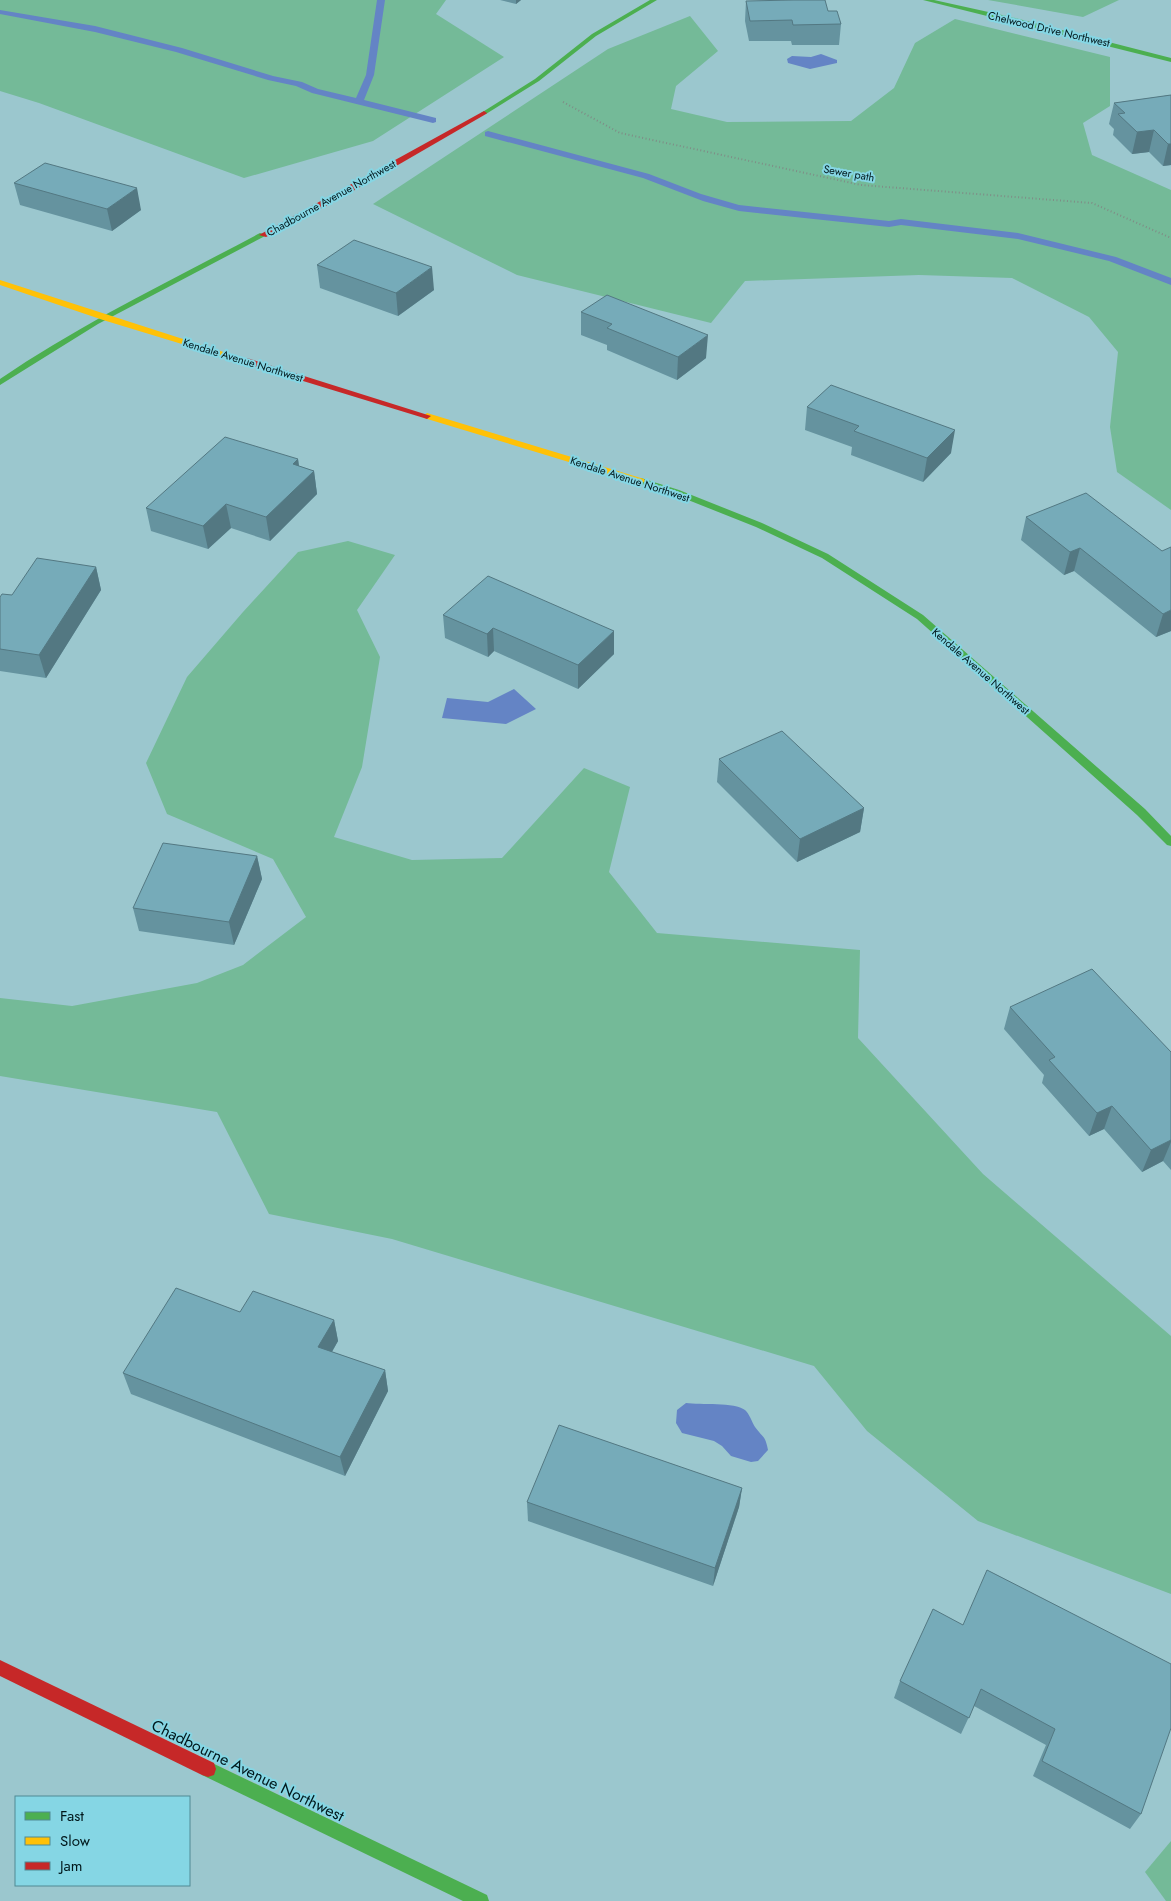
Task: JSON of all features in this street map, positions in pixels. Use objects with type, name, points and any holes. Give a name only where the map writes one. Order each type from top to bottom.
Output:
[{"type":"street","name":"Chadbourne Avenue Northwest","points":[[0,383],[26,365],[106,318],[338,196],[504,101],[536,80],[594,36],[654,0]]},
{"type":"street","name":"Chelwood Drive Northwest","points":[[926,0],[1020,21],[1171,60]]},
{"type":"street","name":"Kendale Avenue Northwest","points":[[0,282],[106,318],[676,492],[759,525],[824,556],[920,616],[1141,812],[1171,842]]},
{"type":"street","name":"Chadbourne Avenue Northwest","points":[[0,1668],[481,1901]]},
{"type":"path","name":"Sewer path","points":[[536,80],[553,96],[620,133],[861,186],[1092,203],[1171,238]]},
{"type":"green space","points":[[0,0],[446,0],[436,14],[504,57],[373,141],[244,178],[39,103],[0,91]]},
{"type":"green space","points":[[988,0],[1119,0],[1083,17]]},
{"type":"green space","points":[[690,16],[718,51],[676,86],[671,109],[727,122],[851,121],[894,88],[915,43],[955,19],[1110,57],[1110,106],[1083,123],[1092,155],[1171,190],[1171,510],[1117,472],[1110,427],[1118,352],[1089,317],[1012,278],[919,275],[745,281],[711,323],[517,275],[373,204],[608,49]]},
{"type":"green space","points":[[348,541],[395,555],[357,610],[380,657],[362,767],[334,837],[412,860],[502,858],[584,768],[630,787],[609,872],[657,933],[860,950],[858,1038],[983,1174],[1171,1336],[1171,1594],[978,1521],[867,1431],[814,1366],[392,1239],[269,1214],[217,1112],[0,1076],[0,998],[72,1006],[197,983],[243,965],[306,917],[273,859],[167,814],[146,763],[187,677],[243,612],[298,552]]},
{"type":"green space","points":[[1171,1841],[1171,1901],[1166,1901],[1145,1872]]},
{"type":"water","points":[[821,54],[837,60],[837,63],[810,69],[788,63],[787,59],[792,56],[811,57]]},
{"type":"water","points":[[514,689],[536,709],[506,724],[442,718],[447,698],[488,702]]},
{"type":"water","points":[[686,1403],[740,1407],[749,1415],[755,1427],[765,1439],[768,1450],[758,1461],[751,1462],[731,1456],[722,1446],[714,1441],[682,1433],[676,1423],[677,1410]]},
{"type":"building","points":[[825,0],[828,11],[837,11],[841,24],[793,25],[792,20],[750,21],[746,1]]},
{"type":"building","points":[[1171,95],[1171,144],[1168,144],[1154,130],[1137,132],[1118,114],[1125,113],[1114,103]]},
{"type":"building","points":[[45,163],[137,188],[107,209],[14,183]]},
{"type":"building","points":[[354,240],[432,267],[396,293],[317,265]]},
{"type":"building","points":[[607,295],[708,335],[678,357],[607,328],[612,324],[581,312]]},
{"type":"building","points":[[831,385],[955,430],[927,458],[854,431],[859,426],[807,407]]},
{"type":"building","points":[[225,437],[298,459],[293,464],[314,471],[266,517],[226,504],[203,526],[146,508]]},
{"type":"building","points":[[1086,493],[1162,551],[1171,547],[1171,610],[1163,614],[1080,548],[1070,552],[1026,517]]},
{"type":"building","points":[[37,558],[96,567],[39,655],[0,649],[0,597],[2,594],[12,595]]},
{"type":"building","points":[[488,576],[614,631],[578,665],[493,628],[487,634],[443,615]]},
{"type":"building","points":[[782,731],[864,808],[800,839],[719,759]]},
{"type":"building","points":[[163,843],[257,856],[229,922],[133,908]]},
{"type":"building","points":[[1092,969],[1171,1052],[1171,1140],[1151,1150],[1112,1106],[1097,1113],[1049,1060],[1055,1057],[1010,1007]]},
{"type":"building","points":[[176,1288],[240,1312],[253,1291],[334,1320],[318,1347],[385,1370],[340,1457],[123,1373]]},
{"type":"building","points":[[559,1425],[742,1488],[715,1568],[527,1502]]},
{"type":"building","points":[[987,1570],[1171,1664],[1171,1728],[1141,1814],[1042,1761],[1055,1729],[981,1689],[969,1718],[900,1681],[933,1609],[963,1625]]},
{"type":"waterway","points":[[359,101],[370,75],[381,0]]},
{"type":"waterway","points":[[0,12],[95,29],[179,50],[271,78],[299,84],[315,91],[433,120]]},
{"type":"waterway","points":[[488,134],[646,176],[698,196],[739,208],[889,224],[901,222],[1018,236],[1112,259],[1171,282]]},
{"type":"traffic: fast","points":[[484,113],[537,80],[594,35],[654,0]]},
{"type":"traffic: fast","points":[[926,0],[1011,19],[1171,60]]},
{"type":"traffic: fast","points":[[0,383],[63,342],[129,304],[263,235]]},
{"type":"traffic: fast","points":[[641,481],[676,492],[759,525],[825,556],[920,617],[1141,812],[1171,842]]},
{"type":"traffic: fast","points":[[208,1769],[481,1901]]},
{"type":"traffic: slow","points":[[0,282],[106,318],[244,360]]},
{"type":"traffic: slow","points":[[427,416],[641,481]]},
{"type":"traffic: jam","points":[[263,235],[338,196],[484,113]]},
{"type":"traffic: jam","points":[[244,360],[427,416]]},
{"type":"traffic: jam","points":[[0,1668],[208,1769]]}]
